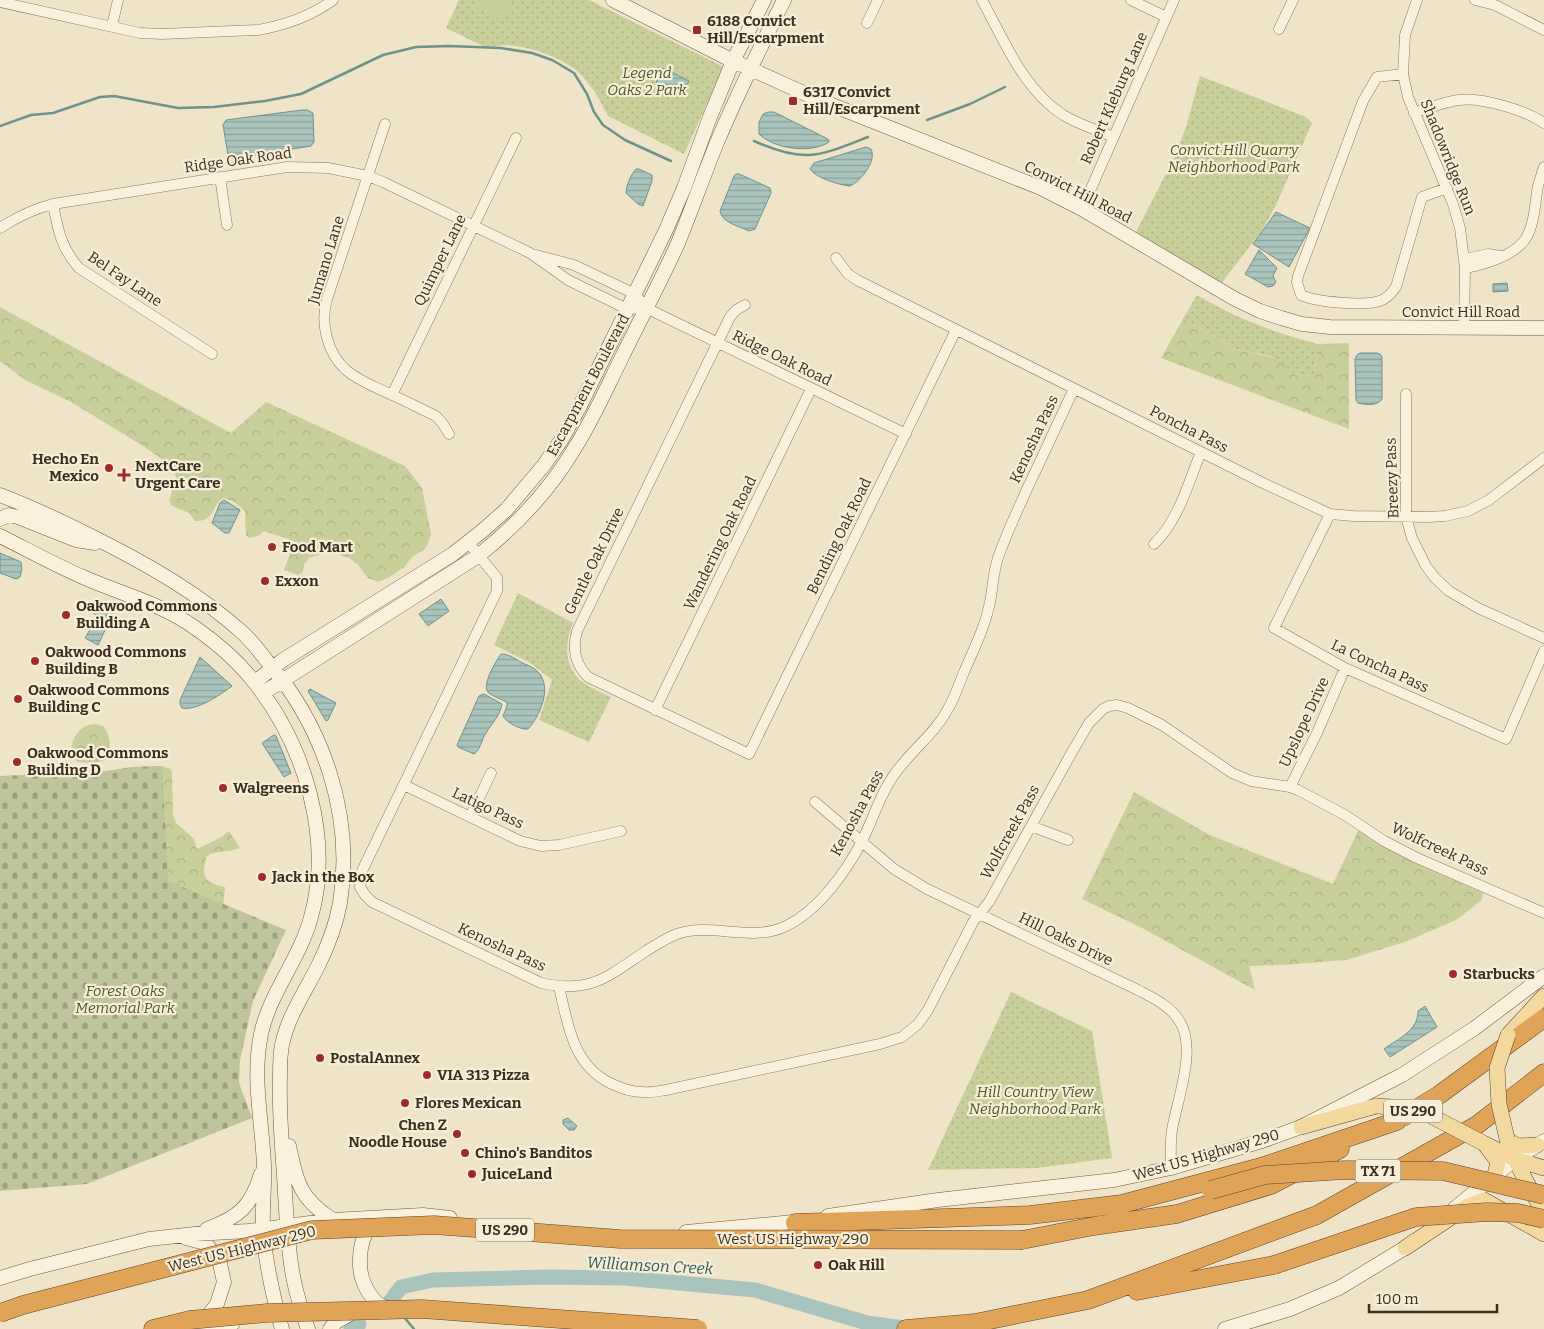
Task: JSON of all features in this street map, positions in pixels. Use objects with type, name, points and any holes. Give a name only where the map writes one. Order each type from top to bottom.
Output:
[{"type":"highway","name":"West US Highway 290","points":[[0,1313],[23,1305],[312,1230],[434,1225],[620,1239],[1022,1240],[1094,1226],[1177,1214],[1271,1185],[1397,1121],[1439,1096],[1544,1018]]},
{"type":"highway","name":"US 290","points":[[906,1329],[974,1322],[1088,1300],[1316,1215],[1477,1125],[1543,1074]]},
{"type":"highway","points":[[795,1223],[1030,1215],[1122,1204],[1261,1167],[1397,1121]]},
{"type":"highway","name":"TX 71","points":[[1094,1226],[1265,1175],[1345,1170],[1442,1172],[1544,1195]]},
{"type":"highway","points":[[1088,1300],[1274,1264],[1416,1217],[1487,1212],[1518,1214],[1544,1219]]},
{"type":"highway","points":[[153,1329],[190,1320],[267,1313],[422,1309],[698,1329]]},
{"type":"main road","name":"Convict Hill Road","points":[[613,0],[750,69],[817,100],[1041,188],[1082,209],[1235,299],[1260,311],[1302,324],[1330,327],[1544,328]]},
{"type":"main road","name":"Escarpment Boulevard","points":[[255,682],[273,667],[446,558],[468,542],[506,510],[544,465],[562,439],[580,406],[666,230],[684,188],[710,117],[734,61],[764,0]]},
{"type":"main road","name":"Escarpment Boulevard","points":[[263,693],[478,556],[516,522],[558,474],[577,446],[678,243],[717,142],[784,0]]},
{"type":"main road","points":[[0,495],[28,505],[106,543],[172,581],[210,606],[245,636],[284,680],[304,712],[324,754],[337,797],[340,815],[344,857],[343,881],[331,937],[291,1018],[282,1045],[279,1089],[287,1226],[292,1268],[308,1329]]},
{"type":"main road","points":[[0,520],[9,515],[76,540],[106,543]]},
{"type":"main road","points":[[0,536],[84,577],[132,595],[172,613],[211,640],[234,659],[263,693],[294,748],[306,778],[313,805],[317,834],[317,892],[304,939],[273,998],[266,1016],[261,1033],[256,1082],[264,1164],[263,1229],[269,1280],[280,1323]]},
{"type":"main road","points":[[317,892],[328,893],[331,897],[325,929],[323,956]]},
{"type":"main road","name":"West US Highway 290","points":[[195,1234],[263,1229],[333,1220],[423,1216],[585,1230],[691,1231],[795,1223],[843,1213],[938,1200],[1114,1180],[1171,1168],[1301,1127],[1402,1076],[1476,1028],[1539,980]]},
{"type":"main road","points":[[1544,996],[1508,1035],[1497,1068],[1500,1104],[1507,1139],[1531,1191],[1544,1212]]},
{"type":"main road","points":[[256,1082],[279,1089]]},
{"type":"main road","points":[[1301,1127],[1376,1106],[1408,1108],[1429,1115],[1515,1159],[1544,1168]]},
{"type":"main road","points":[[280,1124],[289,1145],[297,1182],[305,1197],[333,1220]]},
{"type":"main road","points":[[1507,1139],[1517,1146],[1540,1143]]},
{"type":"main road","points":[[1405,1248],[1515,1159],[1540,1143]]},
{"type":"main road","points":[[1485,1144],[1498,1162],[1496,1176]]},
{"type":"main road","points":[[0,1278],[150,1239],[195,1234],[222,1224],[241,1212],[250,1201],[257,1187],[264,1164]]},
{"type":"main road","points":[[1226,1329],[1290,1309],[1339,1288],[1405,1248],[1468,1206],[1484,1200],[1544,1234]]},
{"type":"main road","points":[[390,1218],[371,1226],[365,1234],[361,1251],[362,1278],[367,1291],[378,1304],[406,1315]]},
{"type":"main road","points":[[179,1236],[205,1243],[220,1259],[224,1282],[217,1304],[207,1317],[191,1329]]},
{"type":"main road","points":[[205,1328],[262,1318],[280,1323],[303,1314],[350,1314],[433,1316],[613,1329]]},
{"type":"main road","points":[[330,1329],[336,1322],[350,1314]]},
{"type":"main road","points":[[205,1328],[237,1329]]},
{"type":"street","points":[[112,26],[118,0]]},
{"type":"street","points":[[0,2],[140,33],[162,34],[258,30],[301,19],[332,0]]},
{"type":"street","points":[[867,23],[878,0]]},
{"type":"street","points":[[982,0],[1027,81],[1044,101],[1065,116],[1113,137]]},
{"type":"street","points":[[1131,0],[1166,17]]},
{"type":"street","name":"Robert Kleburg Lane","points":[[1082,209],[1174,0]]},
{"type":"street","points":[[1279,30],[1293,0]]},
{"type":"street","name":"Shadowridge Run","points":[[1417,0],[1405,36],[1402,74],[1414,113],[1447,188],[1460,228],[1465,264],[1464,328]]},
{"type":"street","points":[[1475,0],[1494,5],[1544,30]]},
{"type":"street","points":[[1402,74],[1377,76],[1363,101],[1298,276],[1297,282],[1301,295],[1314,300],[1344,303],[1381,301],[1386,298],[1396,287],[1422,197],[1447,188]]},
{"type":"street","points":[[1414,113],[1453,101],[1479,100],[1526,113],[1544,123]]},
{"type":"street","name":"Jumano Lane","points":[[386,124],[326,304],[325,326],[329,346],[347,370],[363,381],[436,416],[449,434]]},
{"type":"street","name":"Quimper Lane","points":[[392,395],[516,138]]},
{"type":"street","name":"Ridge Oak Road","points":[[0,228],[23,214],[53,204],[287,167],[328,168],[368,176],[396,188],[530,253],[568,280],[628,309],[646,308]]},
{"type":"street","points":[[1465,264],[1482,264],[1502,256],[1517,249],[1526,238],[1532,222],[1544,167]]},
{"type":"street","points":[[220,177],[227,225]]},
{"type":"street","name":"Bel Fay Lane","points":[[53,204],[63,246],[79,268],[212,354]]},
{"type":"street","name":"Ridge Oak Road","points":[[530,253],[574,265],[635,294],[646,308],[906,434]]},
{"type":"street","name":"Poncha Pass","points":[[836,258],[848,274],[857,280],[1265,484],[1330,514],[1406,517],[1445,516],[1468,511],[1489,500],[1544,458]]},
{"type":"street","name":"Gentle Oak Drive","points":[[745,305],[736,310],[730,317],[717,343],[577,630],[574,649],[581,670],[588,677],[749,754]]},
{"type":"street","name":"Bending Oak Road","points":[[749,754],[956,330]]},
{"type":"street","name":"Kenosha Pass","points":[[468,542],[497,578],[497,591],[362,871],[360,887],[372,902],[541,983],[559,987],[591,984],[604,978],[661,942],[678,934],[694,931],[766,932],[785,927],[800,918],[818,903],[839,878],[861,842],[890,780],[936,728],[948,709],[982,632],[990,602],[997,561],[1006,535],[1074,388]]},
{"type":"street","name":"Wandering Oak Road","points":[[655,710],[812,389]]},
{"type":"street","name":"Breezy Pass","points":[[1406,394],[1406,517],[1412,538],[1426,566],[1435,578],[1449,591],[1478,608],[1544,638]]},
{"type":"street","points":[[1154,544],[1172,520],[1201,452]]},
{"type":"street","name":"La Concha Pass","points":[[1330,514],[1274,628],[1345,668],[1506,739],[1544,651]]},
{"type":"street","name":"Upslope Drive","points":[[1290,787],[1317,733],[1345,668]]},
{"type":"street","name":"Wolfcreek Pass","points":[[559,987],[575,1048],[584,1063],[602,1079],[621,1088],[643,1092],[666,1090],[880,1044],[902,1037],[918,1024],[928,1010],[973,922],[989,902],[1089,723],[1103,709],[1117,705],[1128,708],[1162,725],[1232,773],[1251,781],[1298,790],[1417,858],[1544,913]]},
{"type":"street","points":[[470,817],[491,773]]},
{"type":"street","name":"Latigo Pass","points":[[404,785],[520,841],[541,846],[560,845],[621,831]]},
{"type":"street","name":"Hill Oaks Drive","points":[[815,802],[894,869],[927,889],[1138,990],[1165,1006],[1180,1021],[1186,1039],[1186,1062],[1172,1131],[1171,1168]]},
{"type":"street","points":[[1031,826],[1068,840]]},
{"type":"green space","name":"Legend Oaks 2 Park","points":[[459,0],[589,0],[724,67],[684,154],[608,116],[595,92],[582,76],[575,69],[560,60],[522,47],[508,45],[485,47],[446,28]]},
{"type":"green space","points":[[479,0],[505,0],[511,3],[502,20],[475,7]]},
{"type":"green space","name":"Convict Hill Quarry Neighborhood Park","points":[[1200,76],[1306,117],[1312,123],[1276,205],[1261,232],[1220,285],[1136,232],[1175,156],[1186,127]]},
{"type":"green space","points":[[1197,295],[1226,311],[1256,324],[1318,344],[1314,376],[1293,374],[1273,357],[1231,348],[1215,336],[1183,319]]},
{"type":"green space","points":[[0,307],[231,433],[266,402],[405,466],[422,488],[431,534],[427,546],[423,551],[413,556],[404,567],[388,578],[378,582],[368,578],[358,565],[349,558],[330,551],[309,558],[304,565],[302,573],[298,575],[284,570],[294,541],[264,531],[258,536],[249,538],[246,535],[245,511],[233,501],[223,498],[216,505],[210,516],[206,519],[195,521],[189,513],[172,506],[169,501],[176,477],[172,466],[71,402],[25,380],[0,361]]},
{"type":"green space","points":[[1183,319],[1215,336],[1231,348],[1279,359],[1293,374],[1314,376],[1318,344],[1349,343],[1349,429],[1161,358]]},
{"type":"green space","points":[[518,593],[573,623],[567,647],[567,654],[572,669],[582,682],[611,697],[589,742],[539,720],[552,680],[529,662],[494,645]]},
{"type":"green space","points":[[94,724],[105,728],[107,732],[110,747],[108,756],[100,762],[78,762],[71,756],[74,739],[83,728]]},
{"type":"green space","points":[[162,766],[171,769],[172,772],[173,815],[176,823],[194,839],[197,849],[220,838],[229,831],[240,848],[216,852],[207,856],[204,869],[206,878],[213,883],[225,887],[223,908],[217,917],[0,776],[101,772],[132,767]]},
{"type":"green space","name":"Forest Oaks Memorial Park","points":[[162,766],[168,881],[286,930],[253,1001],[240,1060],[239,1083],[252,1118],[87,1184],[0,1191],[0,776],[101,772],[132,767]]},
{"type":"green space","points":[[1134,792],[1210,835],[1333,884],[1359,829],[1391,850],[1419,865],[1483,893],[1482,900],[1456,920],[1405,942],[1346,960],[1249,966],[1255,990],[1142,928],[1082,899]]},
{"type":"green space","name":"Hill Country View Neighborhood Park","points":[[1011,992],[1092,1031],[1112,1158],[1037,1168],[928,1170]]},
{"type":"water","points":[[663,68],[689,81],[682,96],[656,83]]},
{"type":"water","points":[[302,110],[313,113],[314,142],[311,146],[237,158],[231,158],[228,155],[223,125],[226,120]]},
{"type":"water","points":[[774,112],[824,137],[829,142],[821,146],[803,149],[774,143],[759,134],[759,122],[763,114]]},
{"type":"water","points":[[866,147],[871,149],[872,159],[870,165],[863,175],[850,186],[834,183],[822,178],[810,169],[814,163]]},
{"type":"water","points":[[636,169],[652,175],[652,181],[643,206],[626,193],[629,180]]},
{"type":"water","points":[[736,174],[770,188],[771,193],[755,229],[749,231],[727,221],[720,211]]},
{"type":"water","points":[[1276,212],[1310,228],[1289,267],[1253,244]]},
{"type":"water","points":[[1259,250],[1277,268],[1273,276],[1276,282],[1273,286],[1268,287],[1245,274]]},
{"type":"water","points":[[1507,283],[1508,291],[1493,292],[1493,284]]},
{"type":"water","points":[[1360,353],[1377,353],[1382,357],[1382,399],[1375,404],[1361,404],[1356,400],[1355,359]]},
{"type":"water","points":[[224,500],[240,510],[229,533],[225,533],[212,523],[220,503]]},
{"type":"water","points":[[0,553],[21,562],[20,577],[16,579],[0,573]]},
{"type":"water","points":[[441,599],[449,611],[428,626],[419,614]]},
{"type":"water","points":[[93,605],[115,609],[98,645],[85,638],[98,616],[90,611]]},
{"type":"water","points":[[501,654],[515,658],[533,668],[543,679],[543,702],[537,717],[528,729],[518,727],[505,719],[503,716],[507,702],[489,693],[487,690],[486,685],[490,674]]},
{"type":"water","points":[[200,657],[232,686],[201,705],[182,708],[180,700]]},
{"type":"water","points":[[310,689],[336,703],[328,720],[326,721],[308,691]]},
{"type":"water","points":[[484,694],[502,704],[498,716],[474,754],[457,745],[479,696]]},
{"type":"water","points":[[274,735],[291,773],[284,777],[262,743]]},
{"type":"water","points":[[1425,1006],[1437,1027],[1390,1057],[1384,1049],[1411,1029],[1415,1024],[1418,1011]]},
{"type":"water","points":[[568,1118],[577,1126],[574,1130],[569,1130],[563,1124],[563,1120]]},
{"type":"waterway","points":[[0,126],[31,115],[53,113],[100,97],[114,96],[178,108],[214,107],[265,101],[301,94],[383,55],[416,47],[501,48],[532,53],[552,60],[574,73],[587,94],[594,112],[603,125],[625,140],[671,161]]},
{"type":"waterway","points":[[927,120],[970,104],[1005,87]]},
{"type":"waterway","points":[[754,141],[786,153],[812,155],[837,149],[868,137]]},
{"type":"waterway","name":"Williamson Creek","points":[[389,1303],[401,1287],[433,1280],[548,1277],[625,1278],[755,1290],[867,1323],[912,1329]]},
{"type":"waterway","points":[[404,1317],[414,1329]]},
{"type":"waterway","name":"Williamson Creek","points":[[351,1329],[359,1324]]},
{"type":"place","name":"6188 Convict Hill/Escarpment","points":[[697,30]]},
{"type":"place","name":"6317 Convict Hill/Escarpment","points":[[793,101]]},
{"type":"place","name":"Hecho En Mexico","points":[[109,468]]},
{"type":"place","name":"NextCare Urgent Care","points":[[124,475]]},
{"type":"place","name":"Food Mart","points":[[272,547]]},
{"type":"place","name":"Exxon","points":[[265,581]]},
{"type":"place","name":"Oakwood Commons Building A","points":[[66,615]]},
{"type":"place","name":"Oakwood Commons Building B","points":[[35,661]]},
{"type":"place","name":"Oakwood Commons Building C","points":[[18,699]]},
{"type":"place","name":"Oakwood Commons Building D","points":[[17,762]]},
{"type":"place","name":"Walgreens","points":[[223,788]]},
{"type":"place","name":"Jack in the Box","points":[[262,877]]},
{"type":"place","name":"Starbucks","points":[[1453,974]]},
{"type":"place","name":"PostalAnnex","points":[[320,1058]]},
{"type":"place","name":"VIA 313 Pizza","points":[[427,1075]]},
{"type":"place","name":"Flores Mexican","points":[[405,1103]]},
{"type":"place","name":"Chen Z Noodle House","points":[[457,1134]]},
{"type":"place","name":"Chino's Banditos","points":[[465,1153]]},
{"type":"place","name":"JuiceLand","points":[[472,1174]]},
{"type":"place","name":"Oak Hill","points":[[818,1265]]}]
